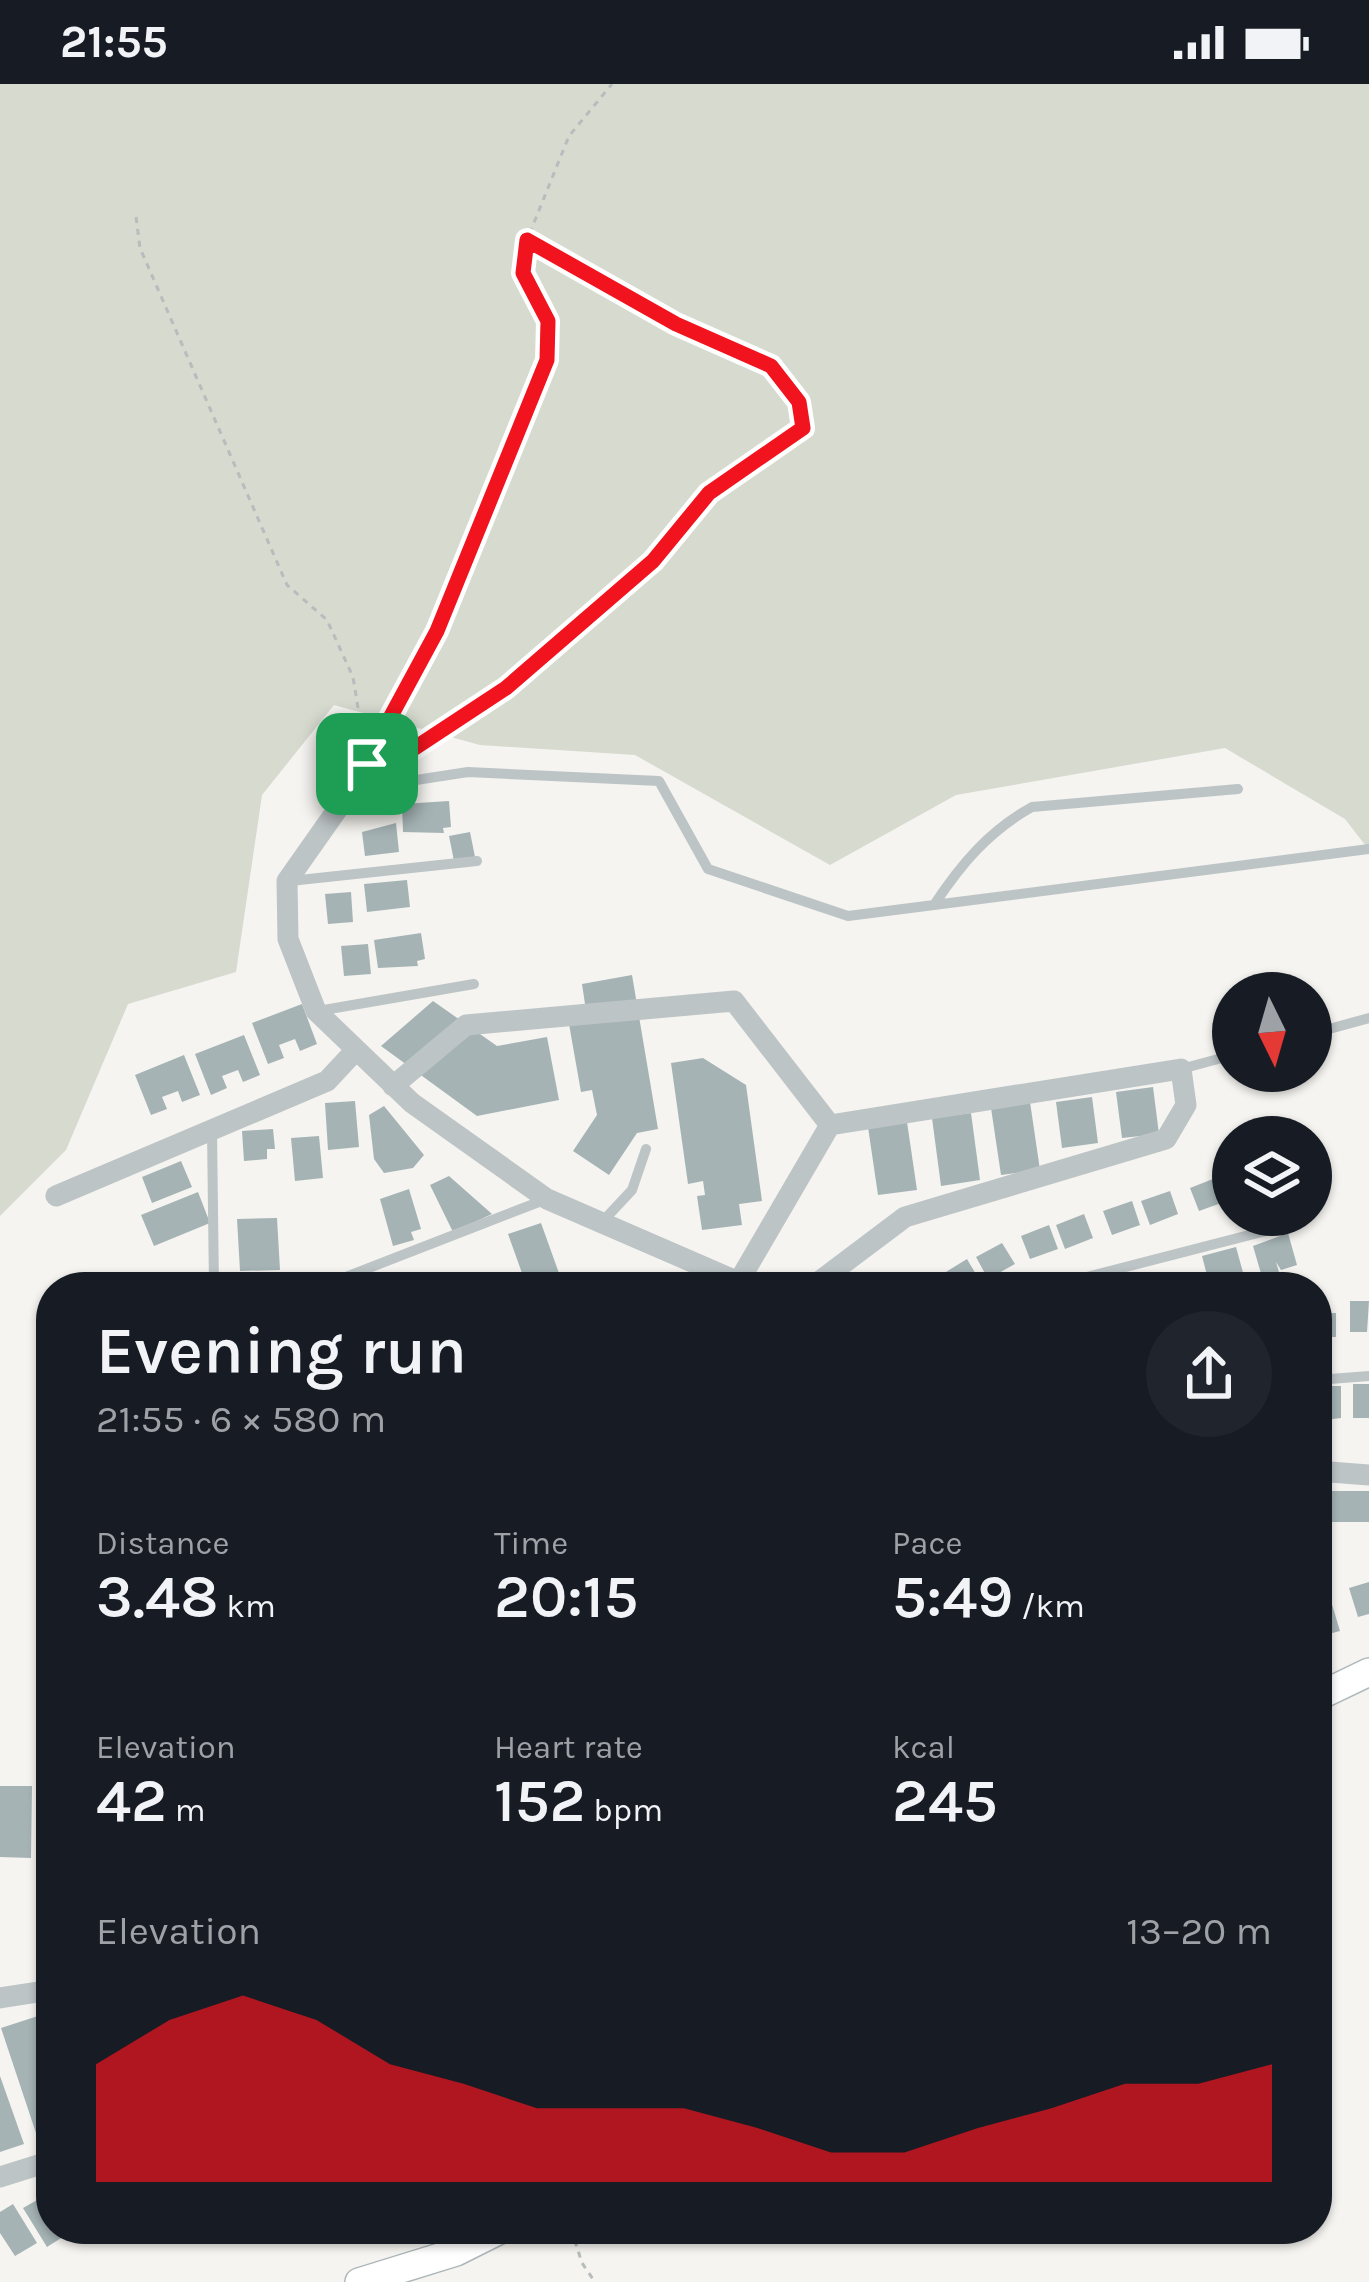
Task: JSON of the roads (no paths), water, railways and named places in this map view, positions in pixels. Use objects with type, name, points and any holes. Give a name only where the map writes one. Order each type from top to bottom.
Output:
[{"type":"street","points":[[351,790],[287,881],[288,939],[316,1012],[393,1086],[547,1199],[718,1272]]},
{"type":"street","points":[[393,1086],[466,1024],[734,1000],[830,1125]]},
{"type":"street","points":[[56,1196],[327,1081],[355,1051]]},
{"type":"street","points":[[830,1125],[1181,1069],[1186,1106],[1166,1138],[905,1217],[832,1272]]},
{"type":"street","points":[[751,1272],[830,1125]]},
{"type":"street","points":[[1332,1472],[1369,1474]]},
{"type":"street","points":[[1332,1690],[1369,1672]]},
{"type":"street","points":[[0,1999],[36,1993]]},
{"type":"street","points":[[0,2177],[36,2166]]},
{"type":"street","points":[[358,2282],[472,2244]]},
{"type":"lane","points":[[351,790],[468,772],[658,781],[708,869],[848,916],[1369,849]]},
{"type":"lane","points":[[934,905],[959,866],[1003,824],[1032,807],[1238,789]]},
{"type":"lane","points":[[287,881],[477,862]]},
{"type":"lane","points":[[316,1012],[474,984]]},
{"type":"lane","points":[[1332,1028],[1369,1018]]},
{"type":"lane","points":[[1181,1069],[1212,1061]]},
{"type":"lane","points":[[212,1131],[214,1272]]},
{"type":"lane","points":[[603,1221],[632,1190],[646,1149]]},
{"type":"lane","points":[[359,1272],[547,1199]]},
{"type":"lane","points":[[1106,1272],[1246,1236]]},
{"type":"lane","points":[[1332,1379],[1369,1376]]}]
